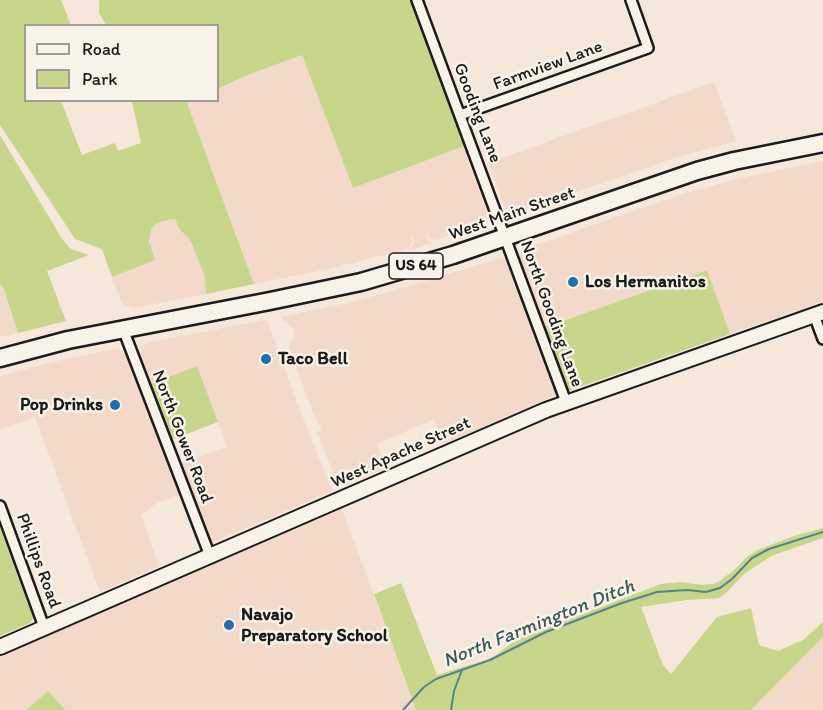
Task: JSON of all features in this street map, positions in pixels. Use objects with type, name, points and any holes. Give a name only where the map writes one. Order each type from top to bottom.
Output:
[{"type":"highway","name":"West Main Street","points":[[0,358],[68,340],[346,286],[408,269],[697,171],[823,143]]},
{"type":"main road","name":"West Apache Street","points":[[0,647],[566,402],[818,313]]},
{"type":"street","name":"Gooding Lane","points":[[417,0],[505,237]]},
{"type":"street","name":"Farmview Lane","points":[[460,115],[648,48],[631,0]]},
{"type":"street","name":"North Gooding Lane","points":[[505,237],[566,402]]},
{"type":"street","points":[[818,313],[823,339]]},
{"type":"street","name":"North Gower Road","points":[[123,329],[210,556]]},
{"type":"street","name":"Phillips Road","points":[[0,506],[44,627]]},
{"type":"shaded area","points":[[302,55],[353,188],[464,146],[480,193],[482,192],[487,204],[484,204],[489,216],[488,220],[482,225],[435,240],[430,239],[427,234],[429,241],[438,241],[407,251],[413,246],[412,236],[410,237],[411,245],[406,249],[333,268],[254,284],[187,103],[219,102],[219,89],[245,76]]},
{"type":"shaded area","points":[[714,82],[736,141],[674,158],[515,213],[506,210],[488,163]]},
{"type":"shaded area","points":[[823,161],[823,301],[730,334],[707,270],[543,328],[520,262],[520,253],[524,249],[680,195],[741,178]]},
{"type":"shaded area","points":[[175,219],[180,230],[190,239],[205,277],[206,294],[133,308],[127,305],[125,307],[112,277],[154,260],[149,242],[151,229],[163,221]]},
{"type":"shaded area","points":[[501,258],[506,260],[510,267],[558,394],[443,444],[434,419],[377,444],[386,468],[339,488],[317,432],[322,430],[314,415],[289,348],[295,330],[282,317],[390,292]]},
{"type":"shaded area","points":[[0,285],[3,286],[18,333],[0,337]]},
{"type":"shaded area","points":[[265,320],[268,322],[332,491],[211,543],[180,464],[227,447],[197,366],[150,384],[141,360],[141,352],[144,345],[150,342]]},
{"type":"shaded area","points":[[115,349],[123,351],[137,377],[181,495],[155,504],[141,515],[159,566],[100,592],[35,417],[0,430],[0,376]]},
{"type":"shaded area","name":"Navajo Preparatory School","points":[[342,509],[416,710],[0,710],[0,656]]},
{"type":"shaded area","points":[[823,637],[823,710],[751,710],[762,699]]},
{"type":"green space","points":[[0,0],[61,0],[71,24],[24,24],[24,102],[61,102],[82,155],[115,143],[118,151],[141,143],[132,102],[190,102],[187,103],[254,284],[206,294],[205,277],[190,239],[180,230],[175,219],[163,221],[151,229],[149,242],[155,260],[112,277],[102,249],[75,239],[0,125]]},
{"type":"green space","points":[[99,0],[411,0],[464,146],[353,188],[302,55],[245,76],[219,89],[219,24],[105,24],[99,13]]},
{"type":"green space","points":[[0,135],[62,239],[71,249],[89,255],[47,271],[66,321],[18,333],[3,286],[0,285]]},
{"type":"green space","points":[[707,270],[730,334],[568,391],[564,386],[543,328]]},
{"type":"green space","points":[[197,366],[218,422],[171,440],[150,384]]},
{"type":"green space","points":[[0,527],[33,618],[30,623],[0,636]]},
{"type":"green space","points":[[823,528],[823,538],[771,556],[744,574],[719,598],[641,607],[663,665],[671,674],[717,617],[751,608],[759,645],[778,651],[803,640],[823,622],[823,637],[751,710],[416,710],[374,594],[401,583],[437,675],[483,661],[495,656],[515,640],[661,584],[681,582],[713,584],[720,581],[758,550]]},
{"type":"green space","points":[[48,691],[65,710],[26,710]]},
{"type":"waterway","name":"North Farmington Ditch","points":[[403,710],[424,687],[436,679],[490,660],[546,632],[657,592],[687,590],[706,592],[720,588],[752,558],[769,549],[823,532]]},
{"type":"waterway","points":[[451,710],[454,691],[462,670]]},
{"type":"place","name":"Los Hermanitos","points":[[573,282]]},
{"type":"place","name":"Taco Bell","points":[[266,359]]},
{"type":"place","name":"Pop Drinks","points":[[115,405]]},
{"type":"place","name":"Navajo Preparatory School","points":[[229,625]]}]
